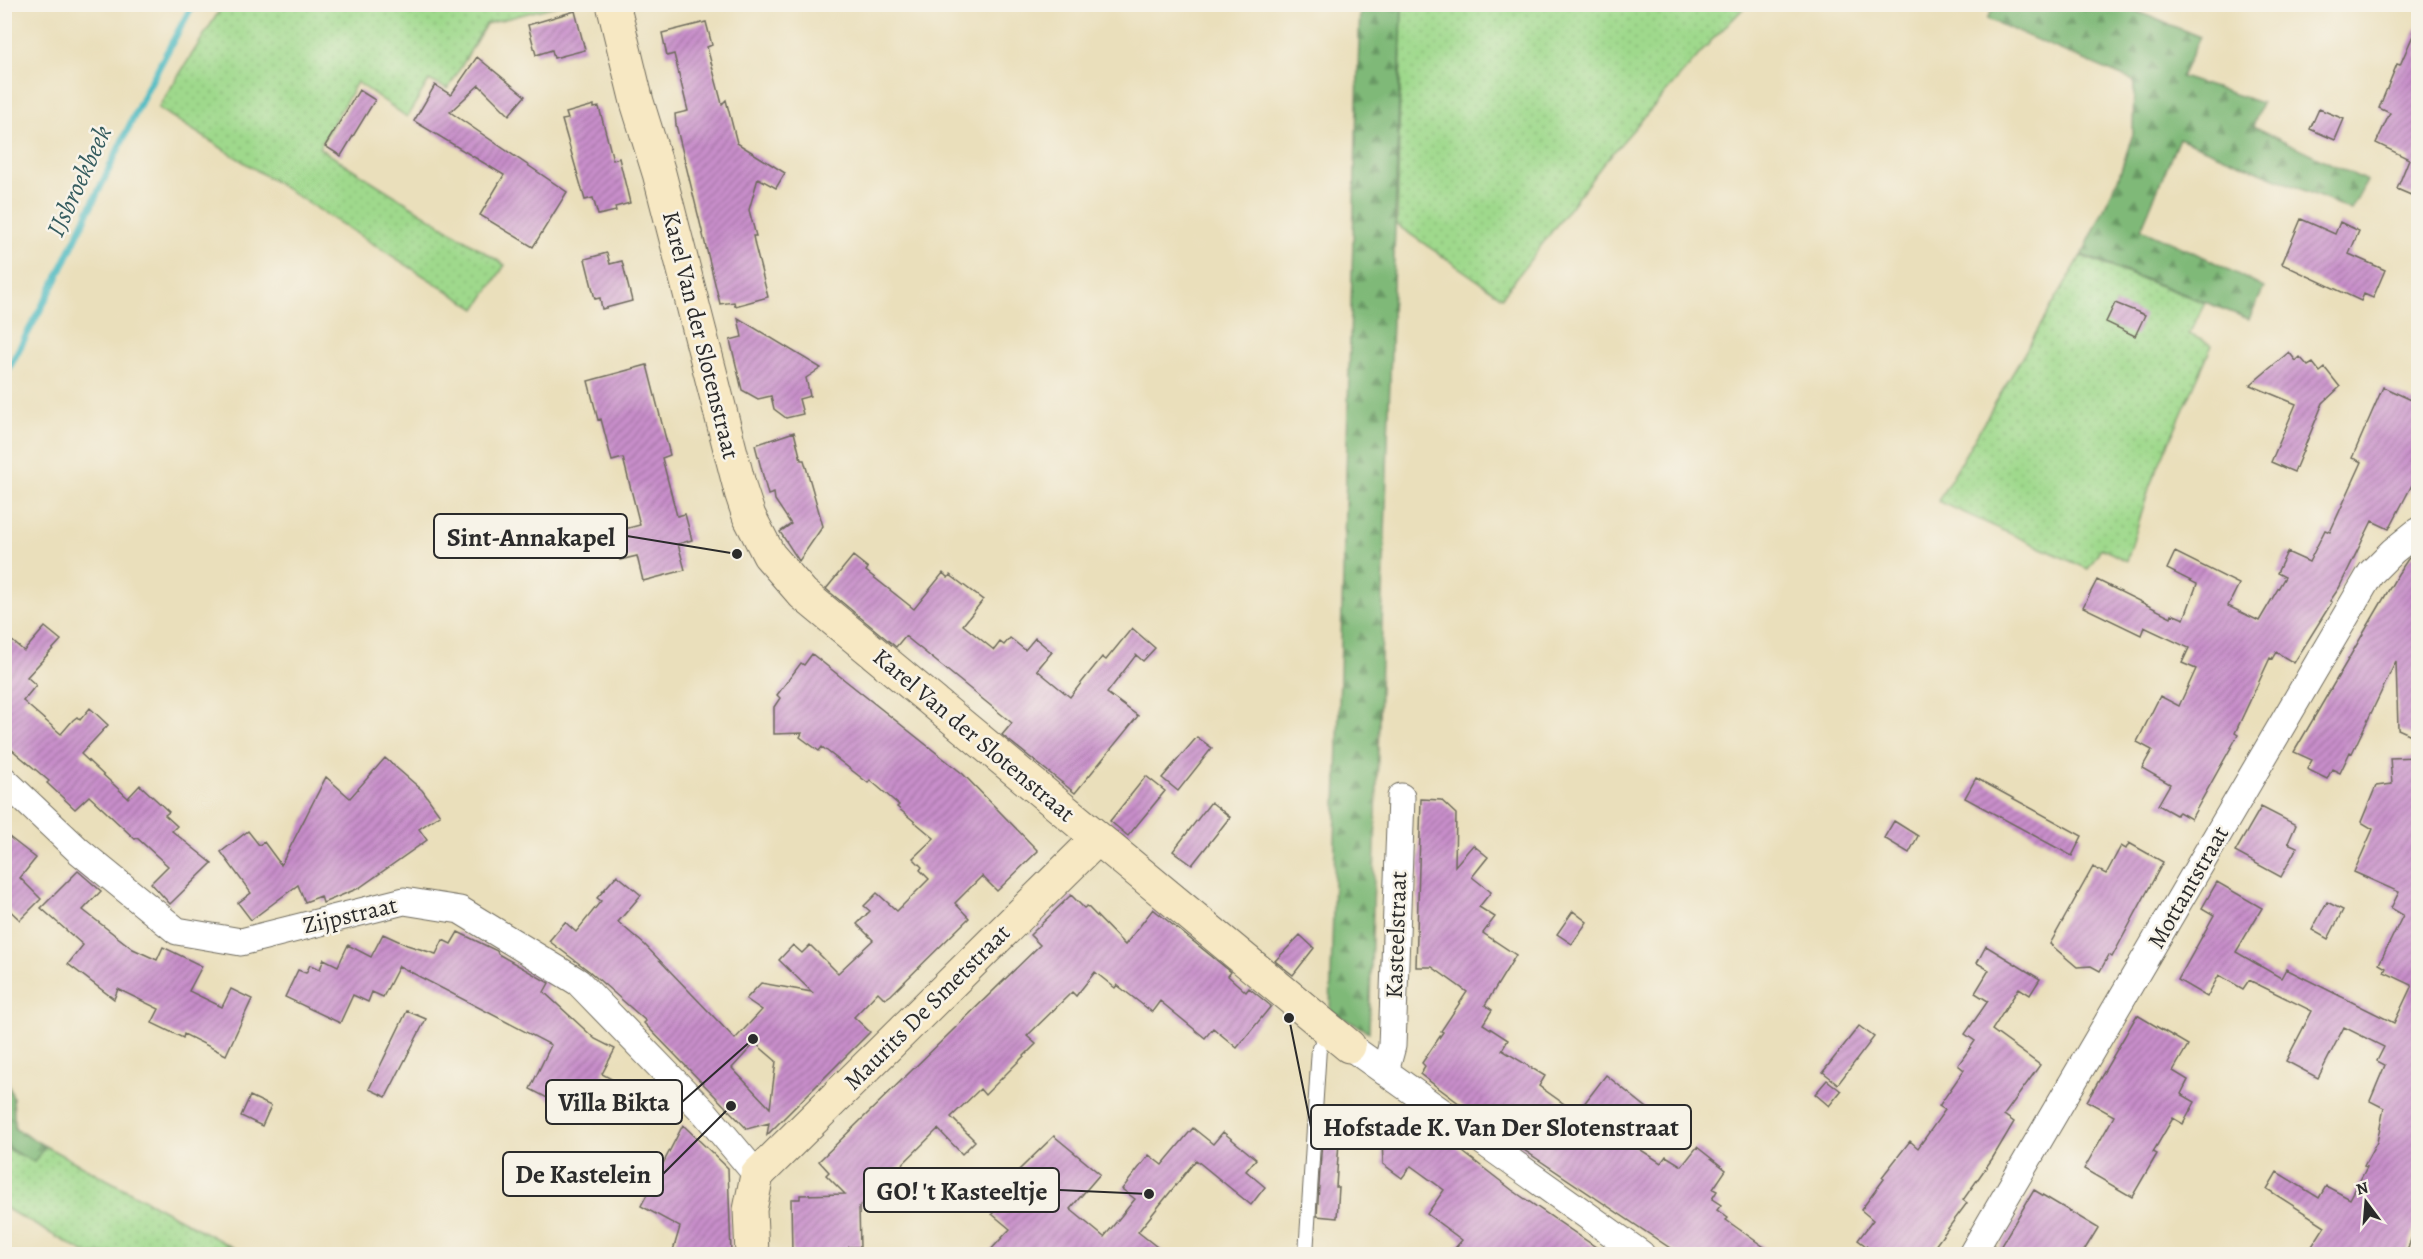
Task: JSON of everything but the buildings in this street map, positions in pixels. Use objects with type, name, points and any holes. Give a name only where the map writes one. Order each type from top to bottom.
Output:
[{"type":"street","name":"Karel Van der Slotenstraat","points":[[613,4],[741,492],[749,516],[769,555],[803,594],[1340,1039],[1641,1254]]},
{"type":"street","name":"Mottantstraat","points":[[1972,1254],[2371,573],[2392,551],[2418,531]]},
{"type":"street","name":"Zijpstraat","points":[[4,780],[79,851],[177,931],[241,942],[404,901],[460,910],[578,982],[706,1114],[757,1175]]},
{"type":"street","name":"Kasteelstraat","points":[[1384,1072],[1392,1046],[1401,797]]},
{"type":"street","name":"Maurits De Smetstraat","points":[[757,1175],[1097,839]]},
{"type":"street","points":[[752,1254],[750,1210],[757,1175]]},
{"type":"lane","points":[[1306,1254],[1319,1048],[1340,1039]]},
{"type":"green space","points":[[223,5],[559,5],[486,24],[448,89],[429,80],[407,117],[357,82],[319,148],[505,265],[476,309],[158,108]]},
{"type":"green space","points":[[1360,5],[1402,5],[1369,1032],[1330,1011]]},
{"type":"green space","points":[[1402,5],[1747,5],[1712,40],[1603,164],[1502,297],[1397,225]]},
{"type":"green space","points":[[1995,5],[2121,5],[2200,37],[2181,77],[2262,103],[2253,126],[2367,181],[2351,210],[2179,138],[2141,229],[2206,258],[2264,288],[2249,319],[2082,255],[2118,179],[2133,134],[2134,81],[1987,19]]},
{"type":"green space","points":[[2081,256],[2205,303],[2189,334],[2212,345],[2150,485],[2127,561],[2101,548],[2088,569],[1938,501]]},
{"type":"green space","points":[[5,1074],[13,1098],[15,1129],[45,1146],[34,1162],[5,1147]]},
{"type":"green space","points":[[45,1146],[245,1254],[87,1254],[5,1208],[4,1147],[34,1162]]},
{"type":"waterway","name":"IJsbroekbeek","points":[[4,377],[55,282],[147,89],[193,4]]},
{"type":"place","name":"Sint-Annakapel","points":[[737,554]]},
{"type":"place","name":"Hofstade K. Van Der Slotenstraat","points":[[1289,1018]]},
{"type":"place","name":"Villa Bikta","points":[[753,1039]]},
{"type":"place","name":"De Kastelein","points":[[731,1106]]},
{"type":"place","name":"GO! 't Kasteeltje","points":[[1149,1194]]}]
